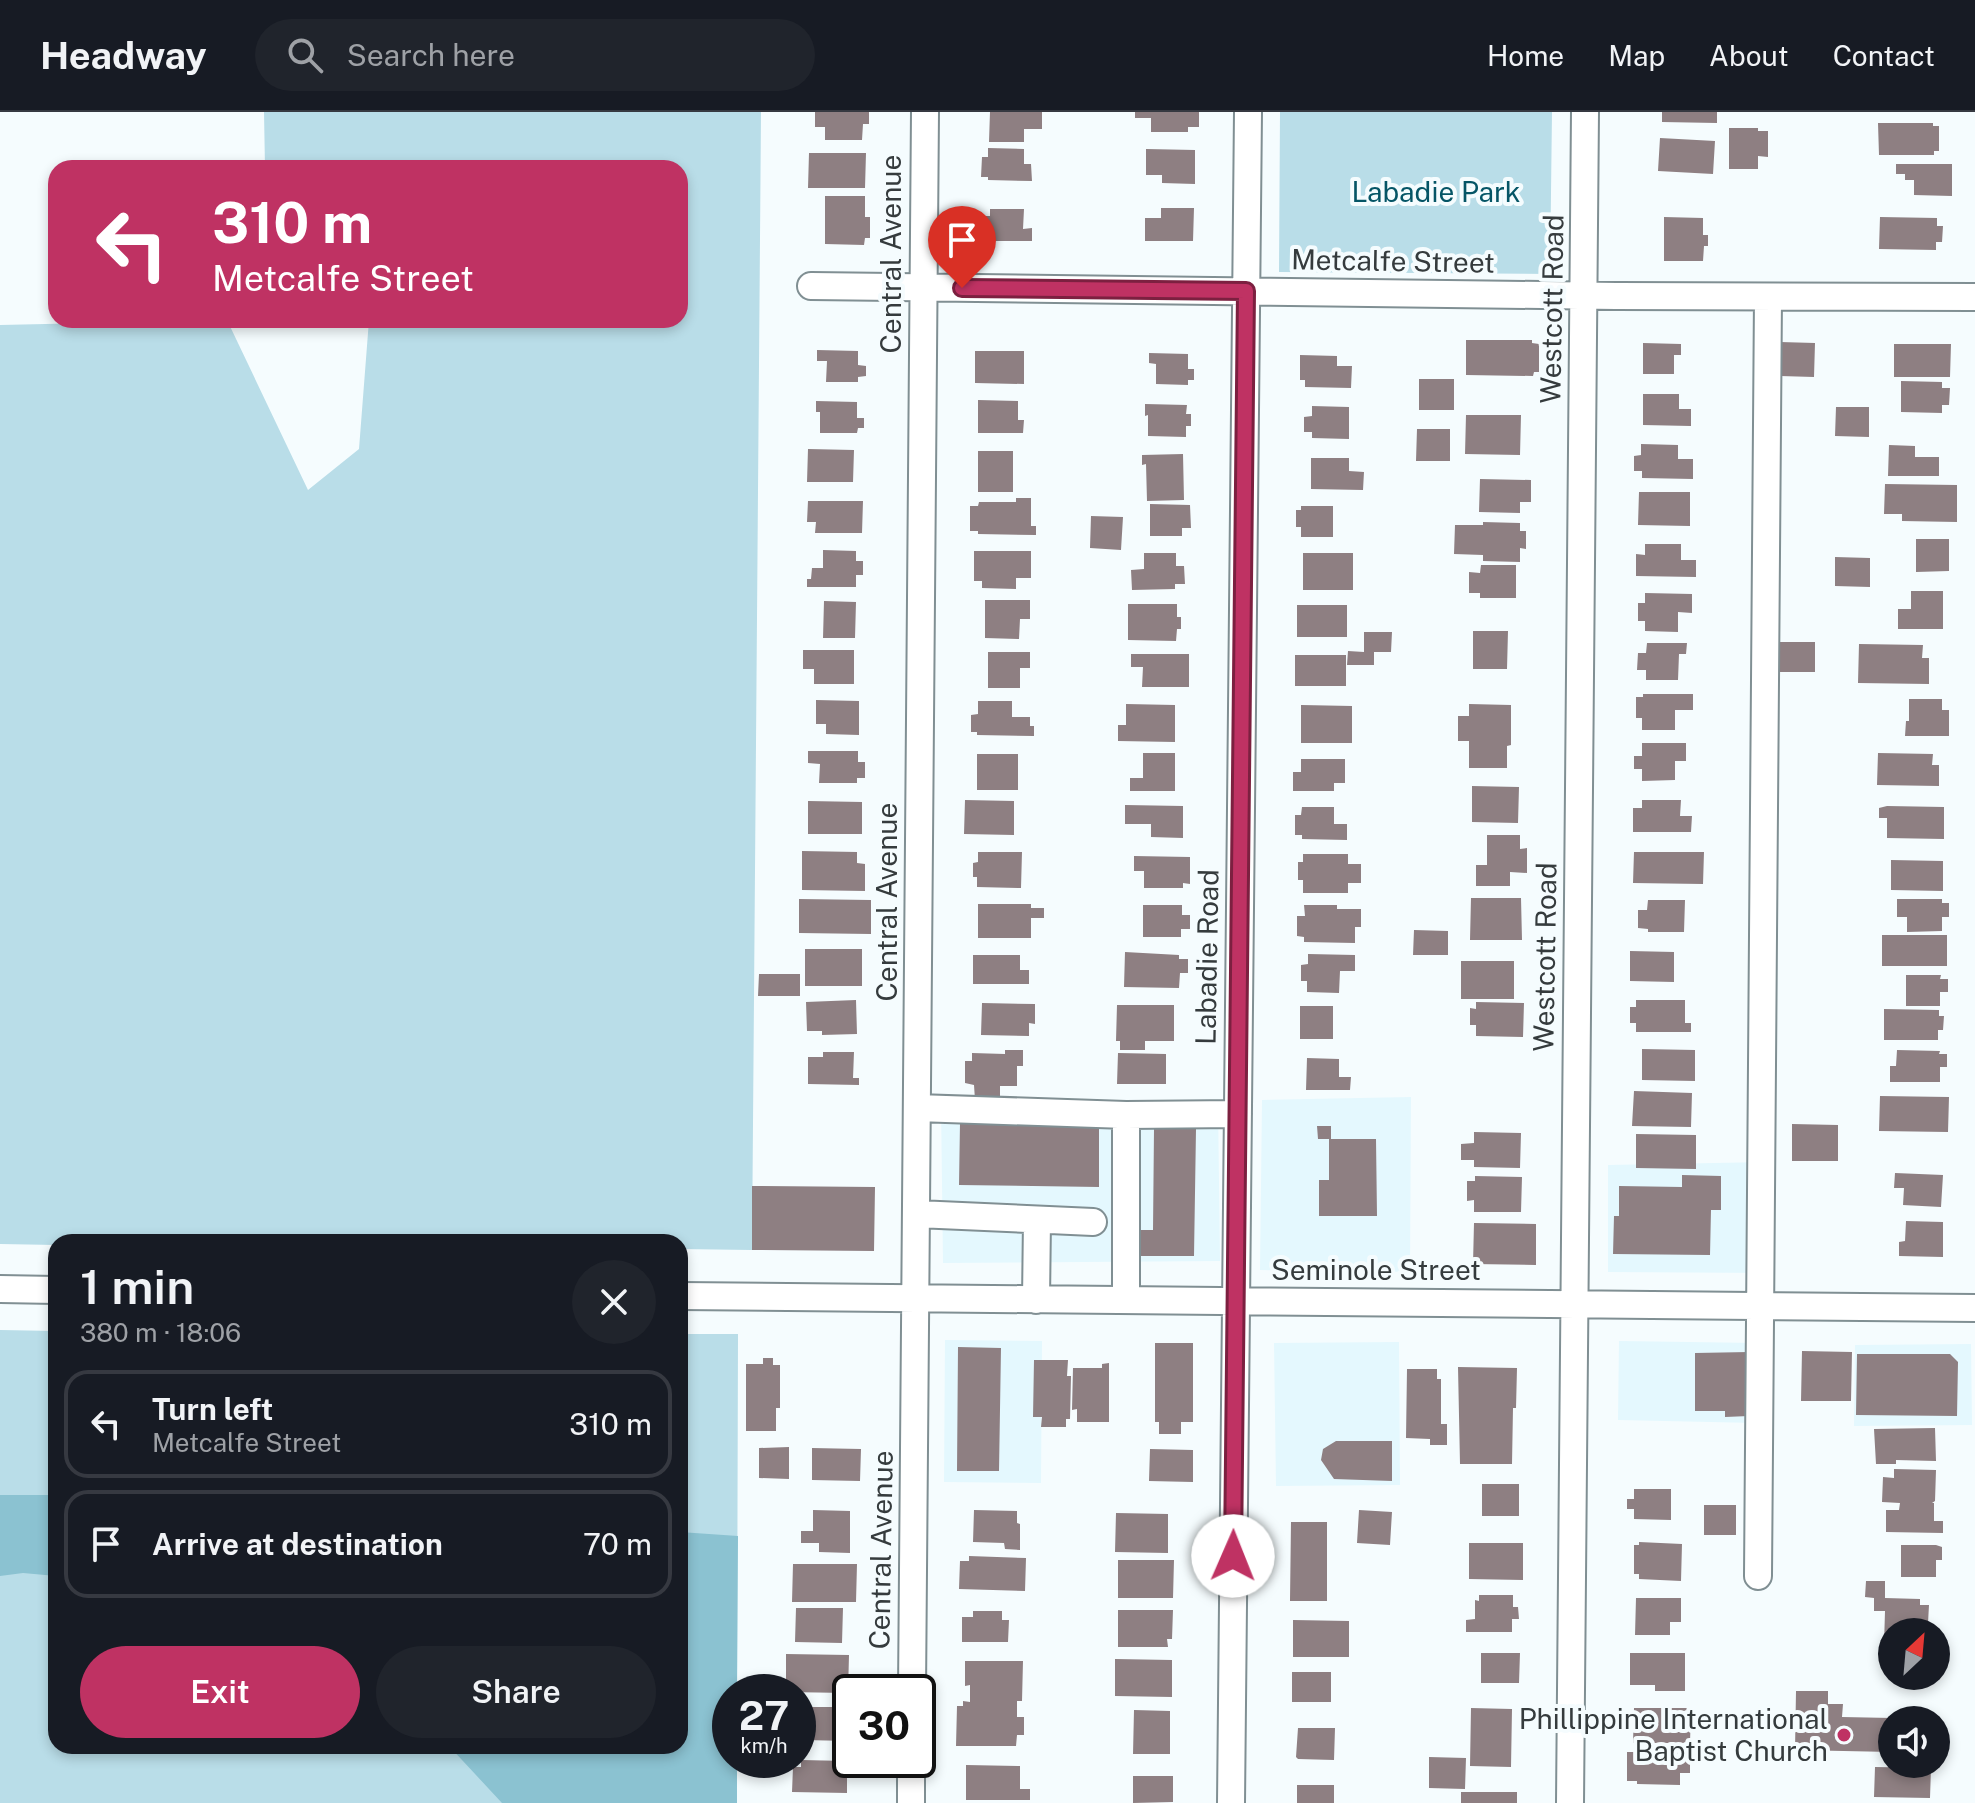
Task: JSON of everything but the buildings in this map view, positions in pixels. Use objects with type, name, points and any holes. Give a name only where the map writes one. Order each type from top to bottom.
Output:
[{"type":"street","name":"Central Avenue","points":[[912,1674],[925,112]]},
{"type":"street","name":"Labadie Road","points":[[1231,1803],[1248,112]]},
{"type":"street","name":"Westcott Road","points":[[1570,1803],[1585,112]]},
{"type":"street","name":"Metcalfe Street","points":[[811,286],[1975,297]]},
{"type":"street","points":[[1758,1576],[1768,297]]},
{"type":"street","points":[[917,1108],[1126,1115],[1238,1114]]},
{"type":"street","points":[[1126,1115],[1126,1300]]},
{"type":"street","points":[[917,1214],[1093,1222]]},
{"type":"street","points":[[1036,1300],[1037,1220]]},
{"type":"street","points":[[0,1289],[48,1290]]},
{"type":"street","name":"Seminole Street","points":[[688,1296],[1975,1308]]},
{"type":"street","points":[[911,1778],[911,1803]]},
{"type":"shaded area","points":[[1411,1097],[1410,1272],[1260,1270],[1262,1100]]},
{"type":"shaded area","points":[[1218,1102],[1220,1261],[943,1263],[941,1104]]},
{"type":"shaded area","points":[[1767,1162],[1769,1273],[1608,1272],[1608,1165]]},
{"type":"shaded area","points":[[945,1340],[1042,1341],[1041,1483],[944,1482]]},
{"type":"shaded area","points":[[1619,1341],[1758,1343],[1757,1423],[1618,1420]]},
{"type":"shaded area","points":[[1399,1342],[1400,1485],[1276,1486],[1274,1343]]},
{"type":"shaded area","points":[[1971,1344],[1972,1425],[1854,1426],[1855,1345]]},
{"type":"shaded area","points":[[0,1495],[48,1495],[48,1575],[23,1573],[0,1576]]},
{"type":"shaded area","points":[[688,1533],[738,1536],[737,1674],[712,1674],[712,1778],[737,1778],[737,1803],[502,1803],[456,1754],[688,1754]]},
{"type":"green space","points":[[264,112],[761,112],[752,1250],[688,1249],[688,1234],[48,1234],[48,1245],[0,1244],[0,325],[231,328],[308,490],[359,449],[368,328],[688,328],[688,160],[265,160]]},
{"type":"green space","name":"Labadie Park","points":[[1280,112],[1552,112],[1550,274],[1279,272]]},
{"type":"green space","points":[[0,1330],[48,1331],[48,1754],[688,1754],[688,1334],[738,1334],[737,1674],[712,1674],[712,1778],[737,1778],[737,1803],[0,1803]]},
{"type":"place","name":"Phillippine International Baptist Church","points":[[1844,1735]]},
{"type":"route","points":[[962,288],[1246,291],[1233,1556]]}]
